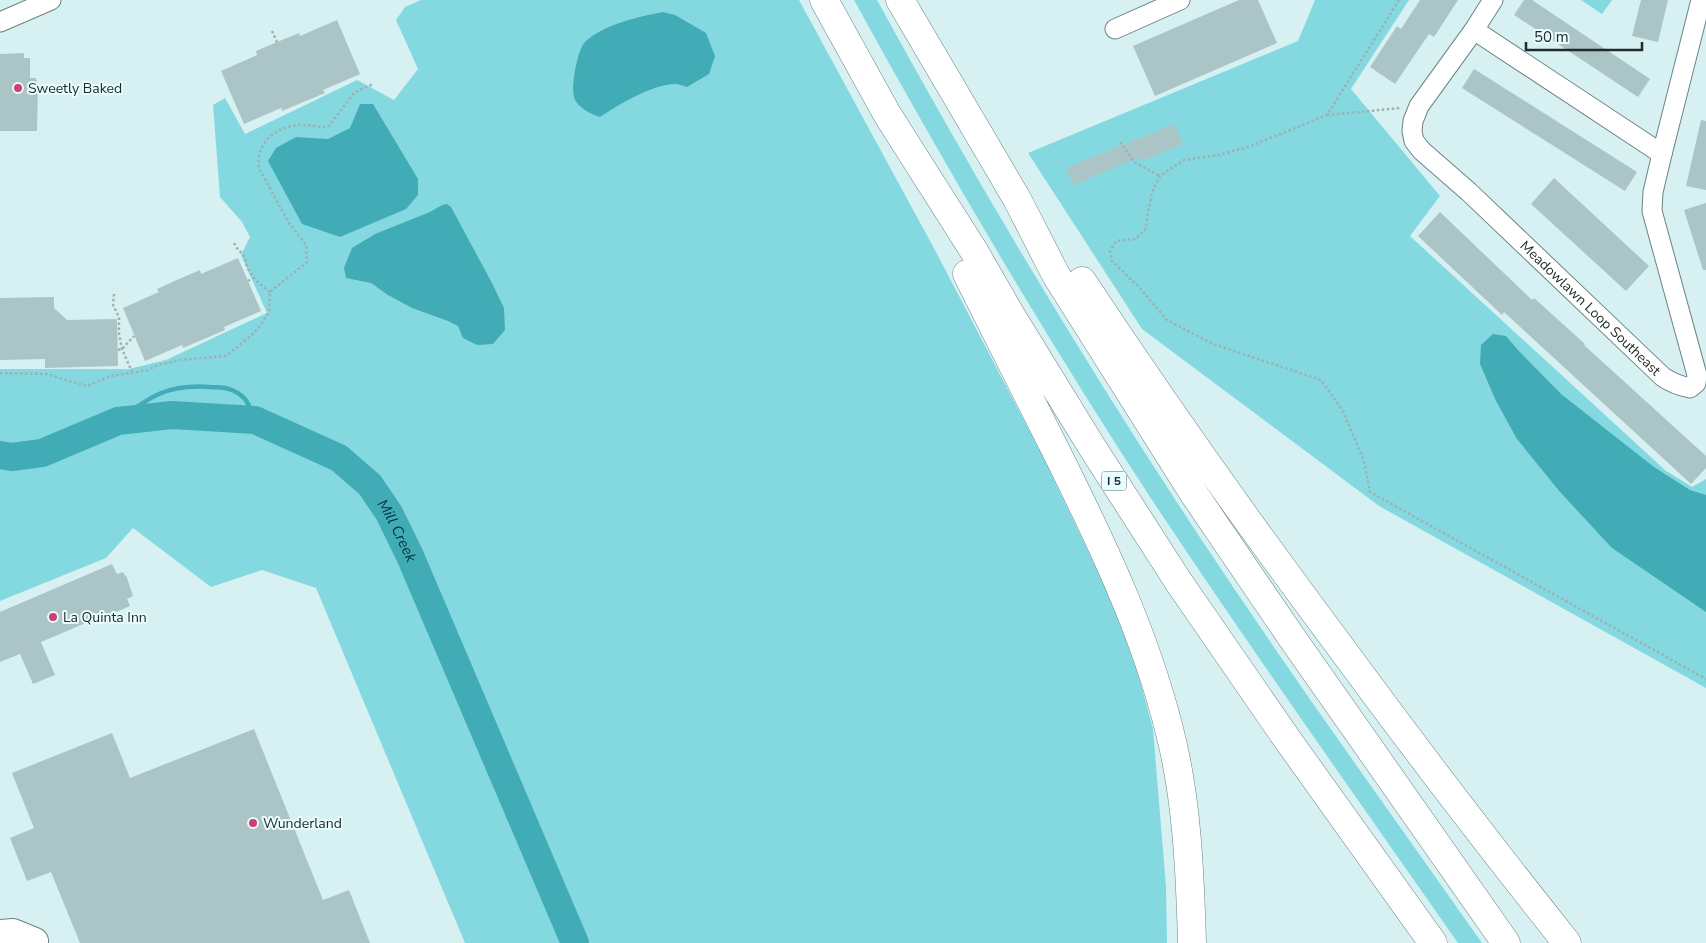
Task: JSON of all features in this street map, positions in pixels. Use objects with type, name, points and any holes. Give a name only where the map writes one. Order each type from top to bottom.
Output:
[{"type":"highway","name":"I 5","points":[[824,0],[887,114],[974,251],[1092,447],[1178,581],[1287,739],[1433,943]]},
{"type":"highway","points":[[900,0],[1017,199],[1056,275],[1194,494],[1506,943]]},
{"type":"highway","points":[[887,114],[1093,525],[1132,611],[1154,673],[1170,731],[1190,866],[1192,943]]},
{"type":"highway","points":[[1017,199],[1070,264],[1144,375],[1256,534],[1429,768],[1567,943]]},
{"type":"highway","points":[[1180,943],[1179,910],[1190,866]]},
{"type":"main road","points":[[0,933],[13,932],[35,942]]},
{"type":"street","points":[[0,22],[51,0]]},
{"type":"street","points":[[1115,29],[1180,0]]},
{"type":"street","name":"Meadowlawn Loop Southeast","points":[[1493,0],[1474,30],[1419,106],[1413,121],[1414,141],[1422,151],[1469,192],[1663,376],[1682,387],[1690,388],[1696,383],[1698,375],[1652,211],[1662,154],[1701,0]]},
{"type":"street","points":[[1474,30],[1662,154]]},
{"type":"path","points":[[1327,115],[1398,0]]},
{"type":"path","points":[[272,31],[277,42]]},
{"type":"path","points":[[0,373],[46,374],[87,386],[111,376],[148,370],[158,365],[180,360],[226,356],[254,334],[260,326],[268,312],[270,292],[307,262],[306,245],[289,223],[259,168],[258,161],[263,144],[273,133],[292,126],[328,127],[355,92],[373,84]]},
{"type":"path","points":[[1419,106],[1327,115],[1252,146],[1219,155],[1184,160],[1160,176],[1152,192],[1145,230],[1135,239],[1116,242],[1110,251],[1112,261],[1167,320],[1213,344],[1321,380],[1343,411],[1364,460],[1370,492],[1706,679]]},
{"type":"path","points":[[1120,142],[1134,162],[1160,176]]},
{"type":"path","points":[[234,243],[245,257],[246,266],[254,278],[270,292]]},
{"type":"path","points":[[248,281],[254,278]]},
{"type":"path","points":[[114,294],[113,305],[120,316],[119,334],[122,349],[132,372]]},
{"type":"path","points":[[118,350],[122,349],[134,336]]},
{"type":"shaded area","points":[[421,0],[799,0],[936,252],[1042,455],[1110,597],[1136,666],[1153,729],[1166,887],[1167,943],[465,943],[316,588],[262,570],[211,587],[133,528],[106,558],[0,601],[0,369],[129,369],[166,360],[267,313],[241,255],[250,237],[242,222],[220,197],[213,105],[225,98],[245,134],[357,80],[394,100],[418,69],[396,20],[405,7]]},
{"type":"shaded area","points":[[854,0],[877,0],[953,136],[1032,271],[1156,471],[1268,639],[1482,943],[1458,943],[1191,559],[1114,442],[999,255],[925,128]]},
{"type":"shaded area","points":[[1315,0],[1409,0],[1351,89],[1440,196],[1410,236],[1665,470],[1692,487],[1706,479],[1706,688],[1379,506],[1142,329],[1028,153],[1298,41]]},
{"type":"shaded area","points":[[1581,0],[1612,0],[1602,14]]},
{"type":"shaded area","points":[[663,12],[675,15],[706,33],[715,56],[709,74],[687,87],[676,84],[646,91],[600,117],[581,107],[574,97],[573,85],[577,60],[585,42],[611,26]]},
{"type":"shaded area","points":[[360,104],[373,104],[418,179],[418,195],[406,209],[340,237],[302,224],[268,161],[276,148],[296,137],[328,139],[350,128]]},
{"type":"shaded area","points":[[447,204],[451,207],[504,308],[505,330],[493,344],[477,345],[463,338],[458,326],[412,308],[371,283],[346,278],[344,268],[352,248],[375,234]]},
{"type":"shaded area","points":[[1493,334],[1506,336],[1561,394],[1654,467],[1690,490],[1706,495],[1706,612],[1612,548],[1560,492],[1517,439],[1496,401],[1480,364],[1481,345]]},
{"type":"building","points":[[1239,0],[1258,0],[1277,43],[1155,96],[1133,46]]},
{"type":"building","points":[[1420,0],[1458,0],[1434,37],[1429,34],[1395,84],[1370,67],[1397,26],[1401,29]]},
{"type":"building","points":[[1524,0],[1532,0],[1650,79],[1638,97],[1514,15]]},
{"type":"building","points":[[1641,0],[1668,0],[1658,42],[1632,36]]},
{"type":"building","points":[[337,20],[360,74],[323,90],[325,93],[282,111],[281,108],[244,124],[221,71],[257,55],[256,51],[299,33],[300,36]]},
{"type":"building","points":[[24,53],[24,58],[30,58],[30,78],[36,78],[38,87],[37,131],[0,131],[0,54]]},
{"type":"building","points":[[1474,69],[1637,172],[1625,191],[1462,88]]},
{"type":"building","points":[[1701,120],[1706,121],[1706,190],[1686,186]]},
{"type":"building","points":[[1174,124],[1183,144],[1141,161],[1140,157],[1073,185],[1066,168]]},
{"type":"building","points":[[1554,178],[1649,266],[1626,291],[1531,204]]},
{"type":"building","points":[[1706,203],[1706,270],[1703,270],[1684,210]]},
{"type":"building","points":[[1440,212],[1532,300],[1534,298],[1706,456],[1706,468],[1691,484],[1504,312],[1502,315],[1418,236]]},
{"type":"building","points":[[238,258],[261,311],[224,327],[225,330],[183,348],[182,345],[145,361],[123,308],[159,292],[157,289],[179,279],[200,270],[201,274]]},
{"type":"building","points":[[54,297],[54,308],[67,320],[117,319],[118,366],[45,368],[45,359],[0,360],[0,298]]},
{"type":"building","name":"La Quinta Inn","points":[[112,564],[117,574],[123,572],[126,575],[133,596],[127,599],[130,606],[41,642],[55,675],[33,684],[20,654],[0,662],[0,612]]},
{"type":"building","points":[[254,729],[323,900],[349,890],[370,943],[80,943],[51,872],[27,881],[10,838],[34,828],[12,773],[112,733],[130,778]]},
{"type":"waterway","points":[[118,421],[150,398],[171,390],[195,387],[224,388],[237,392],[245,399],[255,420]]},
{"type":"waterway","name":"Mill Creek","points":[[0,455],[12,457],[42,453],[118,421],[172,415],[255,420],[339,458],[370,485],[389,513],[410,556],[575,943]]},
{"type":"place","name":"Sweetly Baked","points":[[18,88]]},
{"type":"place","name":"La Quinta Inn","points":[[53,617]]},
{"type":"place","name":"Wunderland","points":[[253,823]]}]
